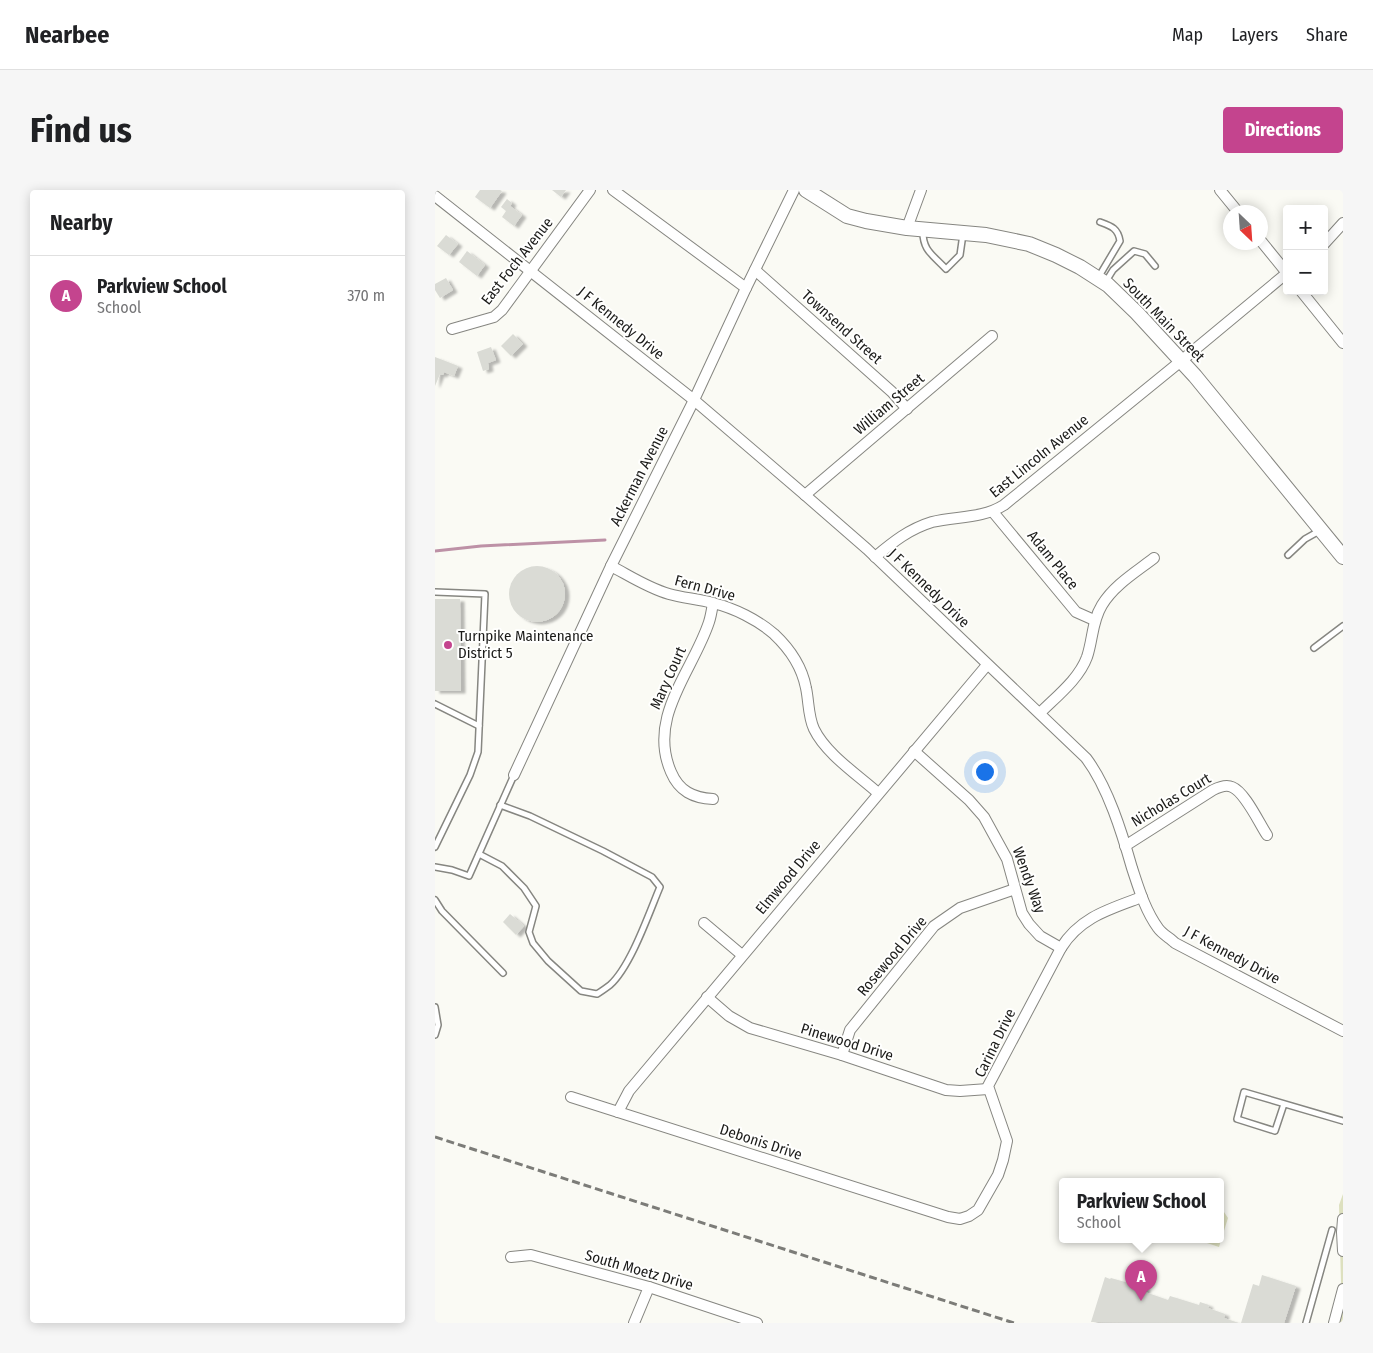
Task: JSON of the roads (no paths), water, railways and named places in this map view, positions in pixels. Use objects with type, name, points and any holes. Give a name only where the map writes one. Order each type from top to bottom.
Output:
[{"type":"street","name":"East Foch Avenue","points":[[452,329],[494,317],[502,310],[590,190]]},
{"type":"street","points":[[613,190],[746,288]]},
{"type":"street","name":"Ackerman Avenue","points":[[514,776],[611,566],[694,400],[794,190]]},
{"type":"street","name":"South Main Street","points":[[806,190],[847,216],[866,221],[907,228],[986,235],[1029,244],[1080,267],[1101,281],[1137,313],[1195,376],[1343,558]]},
{"type":"street","points":[[907,228],[921,190]]},
{"type":"street","points":[[1220,190],[1232,205]]},
{"type":"street","name":"J F Kennedy Drive","points":[[435,196],[694,400],[805,495],[875,557],[1086,758],[1097,772],[1142,897],[1149,914],[1159,930],[1175,943],[1343,1032]]},
{"type":"street","points":[[1328,240],[1343,223]]},
{"type":"street","points":[[1268,250],[1283,268]]},
{"type":"street","name":"Townsend Street","points":[[755,270],[892,392],[907,409]]},
{"type":"street","name":"East Lincoln Avenue","points":[[875,557],[902,535],[918,527],[933,522],[993,512],[1181,362],[1283,276]]},
{"type":"street","points":[[1304,295],[1343,343]]},
{"type":"street","name":"William Street","points":[[805,495],[992,336]]},
{"type":"street","name":"Adam Place","points":[[993,512],[1076,612],[1095,620]]},
{"type":"street","points":[[1040,713],[1077,676],[1092,642],[1095,620],[1111,592],[1154,558]]},
{"type":"street","name":"Fern Drive","points":[[611,566],[652,588],[734,610],[773,634],[787,648],[802,672],[809,713],[814,729],[822,742],[878,793]]},
{"type":"street","name":"Mary Court","points":[[713,603],[709,622],[671,704],[664,726],[664,747],[674,780],[686,792],[698,798],[713,799]]},
{"type":"street","name":"Elmwood Drive","points":[[618,1112],[629,1091],[987,665]]},
{"type":"street","name":"Wendy Way","points":[[914,752],[969,800],[984,817],[1007,859],[1022,913],[1040,936],[1061,948]]},
{"type":"street","name":"Nicholas Court","points":[[1125,846],[1222,786],[1231,786],[1240,792],[1267,835]]},
{"type":"street","name":"Rosewood Drive","points":[[841,1055],[850,1030],[934,926],[960,908],[1015,889]]},
{"type":"street","name":"Carina Drive","points":[[942,1216],[960,1219],[978,1210],[998,1175],[1007,1141],[988,1086],[1061,948],[1069,936],[1089,919],[1106,910],[1142,897]]},
{"type":"street","points":[[704,922],[742,955]]},
{"type":"street","name":"Pinewood Drive","points":[[707,997],[729,1016],[750,1028],[841,1055],[946,1090],[960,1091],[988,1088]]},
{"type":"street","name":"Debonis Drive","points":[[571,1097],[942,1216]]},
{"type":"street","points":[[1343,1219],[1343,1250]]},
{"type":"street","name":"South Moetz Drive","points":[[511,1257],[531,1255],[649,1287],[757,1323]]},
{"type":"street","points":[[634,1323],[649,1287]]},
{"type":"street","points":[[1333,1323],[1343,1289]]},
{"type":"lane","points":[[1101,222],[1113,227],[1119,235],[1120,241],[1101,281]]},
{"type":"lane","points":[[923,229],[922,240],[925,247],[946,269],[960,255],[963,233]]},
{"type":"lane","points":[[1101,281],[1134,251],[1145,254],[1155,266]]},
{"type":"lane","points":[[1287,555],[1305,539],[1321,530]]},
{"type":"lane","points":[[435,592],[485,594],[478,752],[470,775],[435,847]]},
{"type":"lane","points":[[1314,648],[1343,626]]},
{"type":"lane","points":[[435,704],[479,726]]},
{"type":"lane","points":[[435,867],[469,876],[514,776]]},
{"type":"lane","points":[[479,854],[502,866],[524,888],[537,906],[529,932],[533,943],[548,961],[581,991],[597,994],[611,984],[624,966],[639,938],[660,886],[652,877],[603,852],[530,816],[501,805]]},
{"type":"lane","points":[[435,900],[442,911],[503,973]]},
{"type":"lane","points":[[435,1007],[438,1025],[435,1035]]},
{"type":"lane","points":[[1284,1104],[1275,1131],[1237,1119],[1244,1092],[1284,1104],[1343,1122]]},
{"type":"lane","points":[[1306,1323],[1332,1230]]},
{"type":"waterway","points":[[435,551],[481,546],[605,540]]},
{"type":"railway","points":[[435,1137],[1014,1323]]},
{"type":"place","name":"Turnpike Maintenance District 5","points":[[448,645]]},
{"type":"place","name":"Parkview School","points":[[1141,1301]]}]
